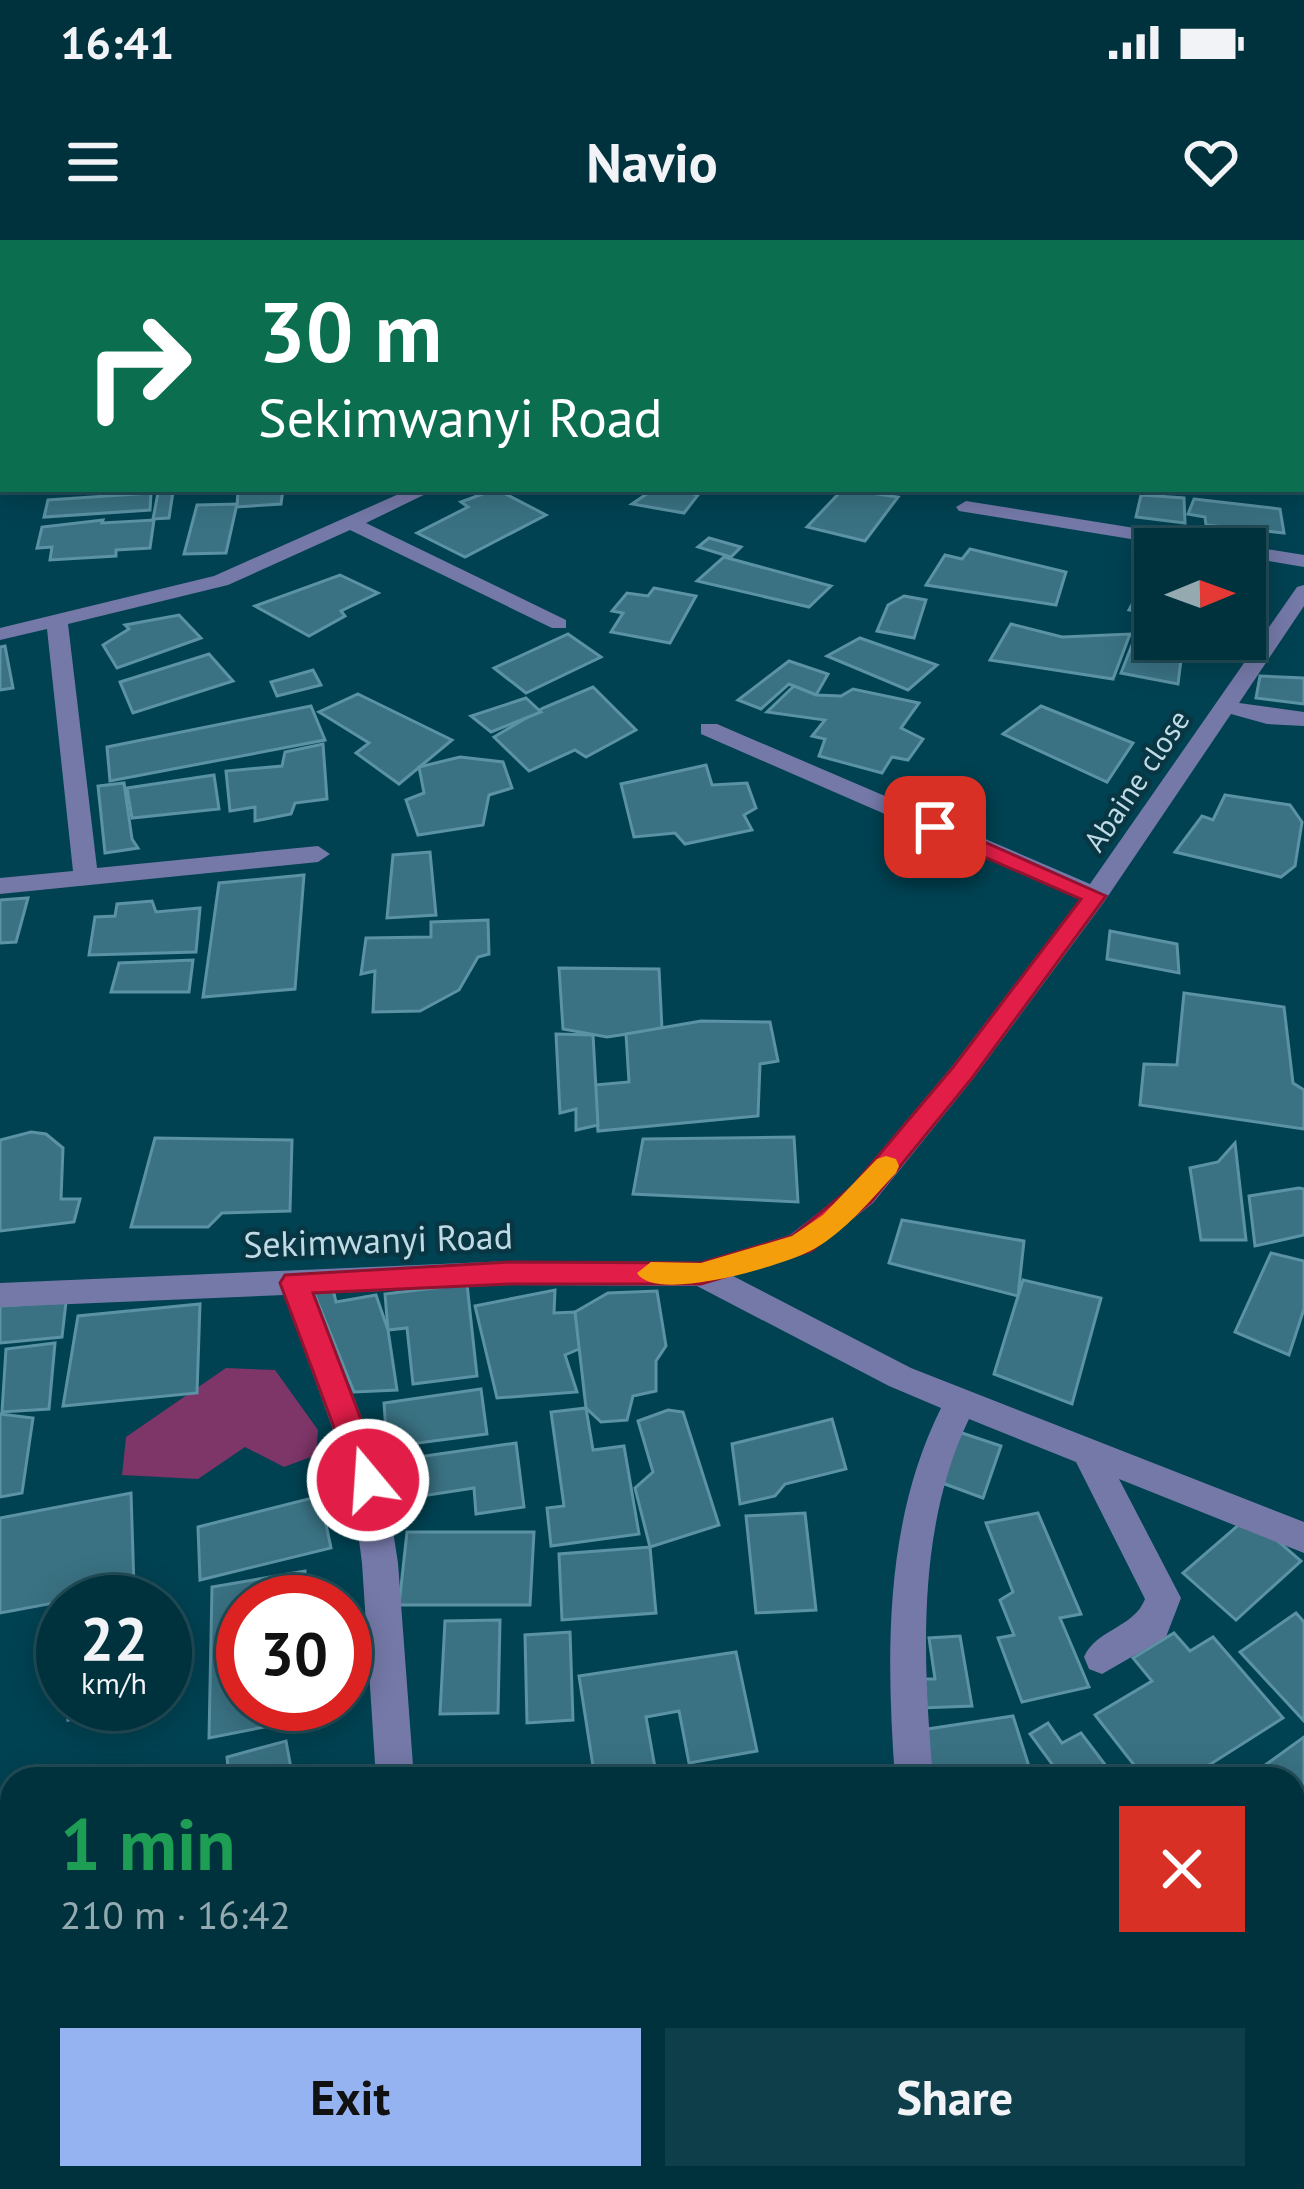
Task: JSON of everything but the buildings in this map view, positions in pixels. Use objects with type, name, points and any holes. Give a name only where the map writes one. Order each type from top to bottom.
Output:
[{"type":"street","points":[[0,634],[221,581],[420,492]]},
{"type":"street","points":[[966,507],[1134,534]]},
{"type":"street","points":[[352,524],[560,624]]},
{"type":"street","points":[[1266,555],[1304,561]]},
{"type":"street","name":"Abaine close","points":[[709,729],[1095,896],[1304,591]]},
{"type":"street","points":[[1304,602],[1225,706],[1304,719]]},
{"type":"street","points":[[57,623],[86,880]]},
{"type":"street","points":[[0,886],[318,854]]},
{"type":"street","name":"Sekimwanyi Road","points":[[0,1295],[511,1273],[701,1274],[801,1244],[862,1195],[963,1072],[1095,896]]},
{"type":"street","points":[[701,1274],[900,1377],[1304,1538]]},
{"type":"street","points":[[295,1283],[368,1480],[380,1563],[394,1767]]},
{"type":"street","points":[[913,1767],[908,1672],[920,1530],[937,1449],[960,1402]]},
{"type":"street","points":[[1088,1452],[1163,1598],[1153,1625],[1102,1657]]},
{"type":"shaded area","points":[[226,1368],[275,1370],[318,1430],[316,1455],[284,1467],[245,1447],[198,1479],[122,1475],[126,1437]]},
{"type":"slow traffic","points":[[651,1273],[701,1274],[801,1244],[862,1195],[886,1166]]},
{"type":"route","points":[[368,1480],[295,1283],[511,1273],[701,1274],[801,1244],[862,1195],[963,1072],[1095,896],[935,827]]}]
